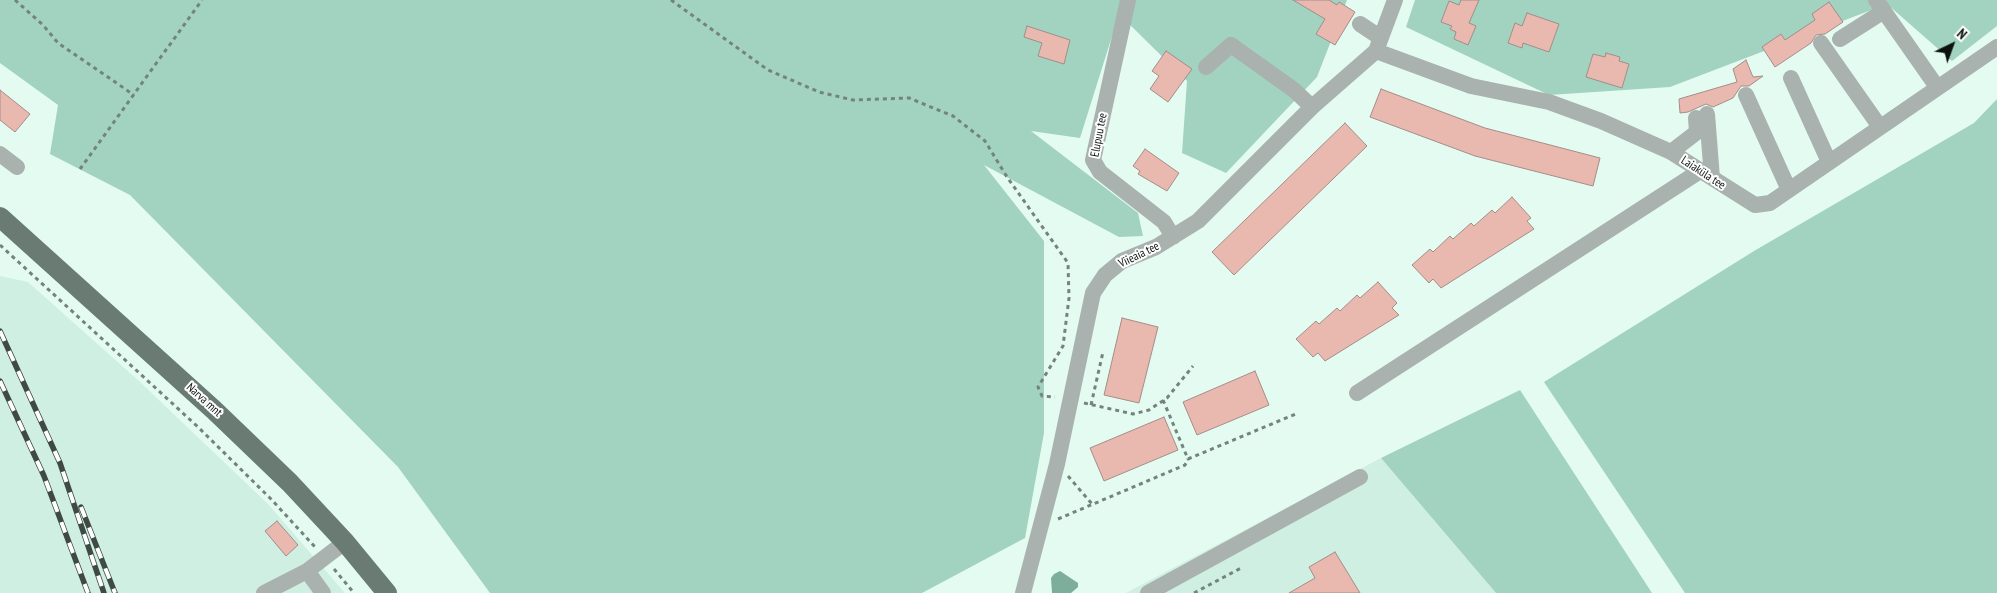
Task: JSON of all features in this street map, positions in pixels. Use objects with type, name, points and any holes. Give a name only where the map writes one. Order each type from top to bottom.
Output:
[{"type":"main road","name":"Narva mnt","points":[[2,220],[214,410],[290,483],[346,542],[387,593]]},
{"type":"street","name":"Elupuu tee","points":[[1128,0],[1093,160],[1100,172],[1164,222],[1173,237]]},
{"type":"street","name":"Viieaia tee","points":[[1024,593],[1057,464],[1077,401],[1093,293],[1105,274],[1122,261],[1156,247],[1198,221],[1312,107],[1379,44],[1395,0]]},
{"type":"street","points":[[1840,39],[1880,5],[1937,87]]},
{"type":"street","name":"Laiaküla tee","points":[[1360,24],[1379,44],[1471,86],[1549,102],[1601,121],[1671,152],[1756,205],[1770,203],[1997,46]]},
{"type":"street","points":[[1821,43],[1880,127]]},
{"type":"street","points":[[1206,67],[1231,45],[1294,90],[1312,107]]},
{"type":"street","points":[[1790,78],[1829,162]]},
{"type":"street","points":[[1746,95],[1789,190]]},
{"type":"street","points":[[1357,393],[1706,174],[1702,116],[1698,132],[1671,152]]},
{"type":"street","points":[[0,154],[17,167]]},
{"type":"street","points":[[1148,593],[1360,477]]},
{"type":"street","points":[[264,593],[307,571],[346,542]]},
{"type":"street","points":[[307,571],[323,593]]},
{"type":"path","points":[[15,0],[43,24],[58,43],[134,96]]},
{"type":"path","points":[[80,169],[202,0]]},
{"type":"path","points":[[671,0],[768,70],[819,92],[853,100],[909,98],[953,116],[985,141],[1007,178],[1068,263],[1070,298],[1063,346],[1038,387],[1042,396],[1077,401],[1133,414],[1149,410],[1163,400],[1193,366]]},
{"type":"path","points":[[0,245],[198,427],[271,499],[354,593]]},
{"type":"path","points":[[1091,405],[1103,352]]},
{"type":"path","points":[[1057,519],[1186,465],[1188,459],[1163,400]]},
{"type":"path","points":[[1188,459],[1298,413]]},
{"type":"path","points":[[1067,475],[1092,504]]},
{"type":"path","points":[[1194,593],[1241,568]]},
{"type":"shaded area","points":[[0,0],[1347,0],[1317,77],[1226,173],[1182,153],[1187,81],[1119,14],[1080,138],[1031,131],[1138,213],[1143,236],[1119,237],[984,165],[1044,241],[1044,433],[1025,538],[922,593],[490,593],[398,467],[130,195],[50,154],[58,105],[0,63]]},
{"type":"shaded area","points":[[1415,0],[1997,0],[1997,26],[1952,61],[1887,4],[1670,87],[1549,95],[1406,27]]},
{"type":"shaded area","points":[[1997,99],[1997,593],[1685,593],[1544,382],[1754,251],[1974,123]]},
{"type":"shaded area","points":[[0,276],[28,282],[139,381],[268,504],[345,593],[0,593]]},
{"type":"shaded area","points":[[1520,390],[1652,593],[1496,593],[1381,458]]},
{"type":"shaded area","points":[[1381,458],[1496,593],[1126,593]]},
{"type":"shaded area","points":[[1060,571],[1078,583],[1078,587],[1071,593],[1052,593],[1051,578]]},
{"type":"building","points":[[1293,0],[1329,0],[1337,5],[1339,2],[1355,12],[1335,45],[1316,34],[1325,19]]},
{"type":"building","points":[[1461,0],[1479,0],[1469,23],[1476,26],[1468,45],[1454,39],[1456,32],[1450,29],[1452,26],[1441,22],[1449,1],[1459,5]]},
{"type":"building","points":[[1829,2],[1843,22],[1825,34],[1816,35],[1811,43],[1775,67],[1762,47],[1781,34],[1785,40],[1815,20],[1812,14]]},
{"type":"building","points":[[1527,13],[1559,24],[1549,52],[1523,43],[1522,48],[1508,43],[1515,23],[1522,26]]},
{"type":"building","points":[[1027,26],[1070,40],[1064,64],[1038,56],[1042,43],[1024,37]]},
{"type":"building","points":[[1166,51],[1192,69],[1168,102],[1150,89],[1159,76],[1152,71]]},
{"type":"building","points":[[1606,53],[1620,57],[1619,61],[1629,64],[1622,88],[1586,77],[1593,54],[1605,57]]},
{"type":"building","points":[[1746,60],[1753,77],[1763,76],[1749,86],[1741,86],[1733,98],[1713,107],[1706,104],[1688,112],[1680,113],[1679,99],[1737,82],[1733,69]]},
{"type":"building","points":[[1381,89],[1485,128],[1600,158],[1593,186],[1475,156],[1370,117]]},
{"type":"building","points":[[0,90],[30,114],[15,132],[0,120]]},
{"type":"building","points":[[1345,123],[1367,146],[1234,275],[1212,252]]},
{"type":"building","points":[[1145,149],[1179,173],[1167,191],[1138,174],[1140,171],[1133,166]]},
{"type":"building","points":[[1512,197],[1531,218],[1527,221],[1534,229],[1441,288],[1433,279],[1429,283],[1412,265],[1430,249],[1433,252],[1450,236],[1453,239],[1471,223],[1474,226],[1492,210],[1495,213]]},
{"type":"building","points":[[1378,282],[1397,303],[1392,308],[1399,315],[1325,361],[1318,353],[1313,357],[1296,339],[1316,321],[1319,324],[1337,308],[1340,311],[1357,295],[1360,298]]},
{"type":"building","points":[[1122,318],[1158,327],[1139,403],[1104,395]]},
{"type":"building","points":[[1255,371],[1269,405],[1197,435],[1183,402]]},
{"type":"building","points":[[1164,417],[1178,450],[1104,481],[1090,448]]},
{"type":"building","points":[[277,521],[298,545],[286,556],[265,531]]},
{"type":"building","points":[[1335,552],[1360,593],[1289,593],[1315,578],[1309,567]]},
{"type":"railway","points":[[0,331],[60,463],[104,593]]},
{"type":"railway","points":[[0,381],[44,476],[88,593]]},
{"type":"railway","points":[[81,507],[115,593]]}]
